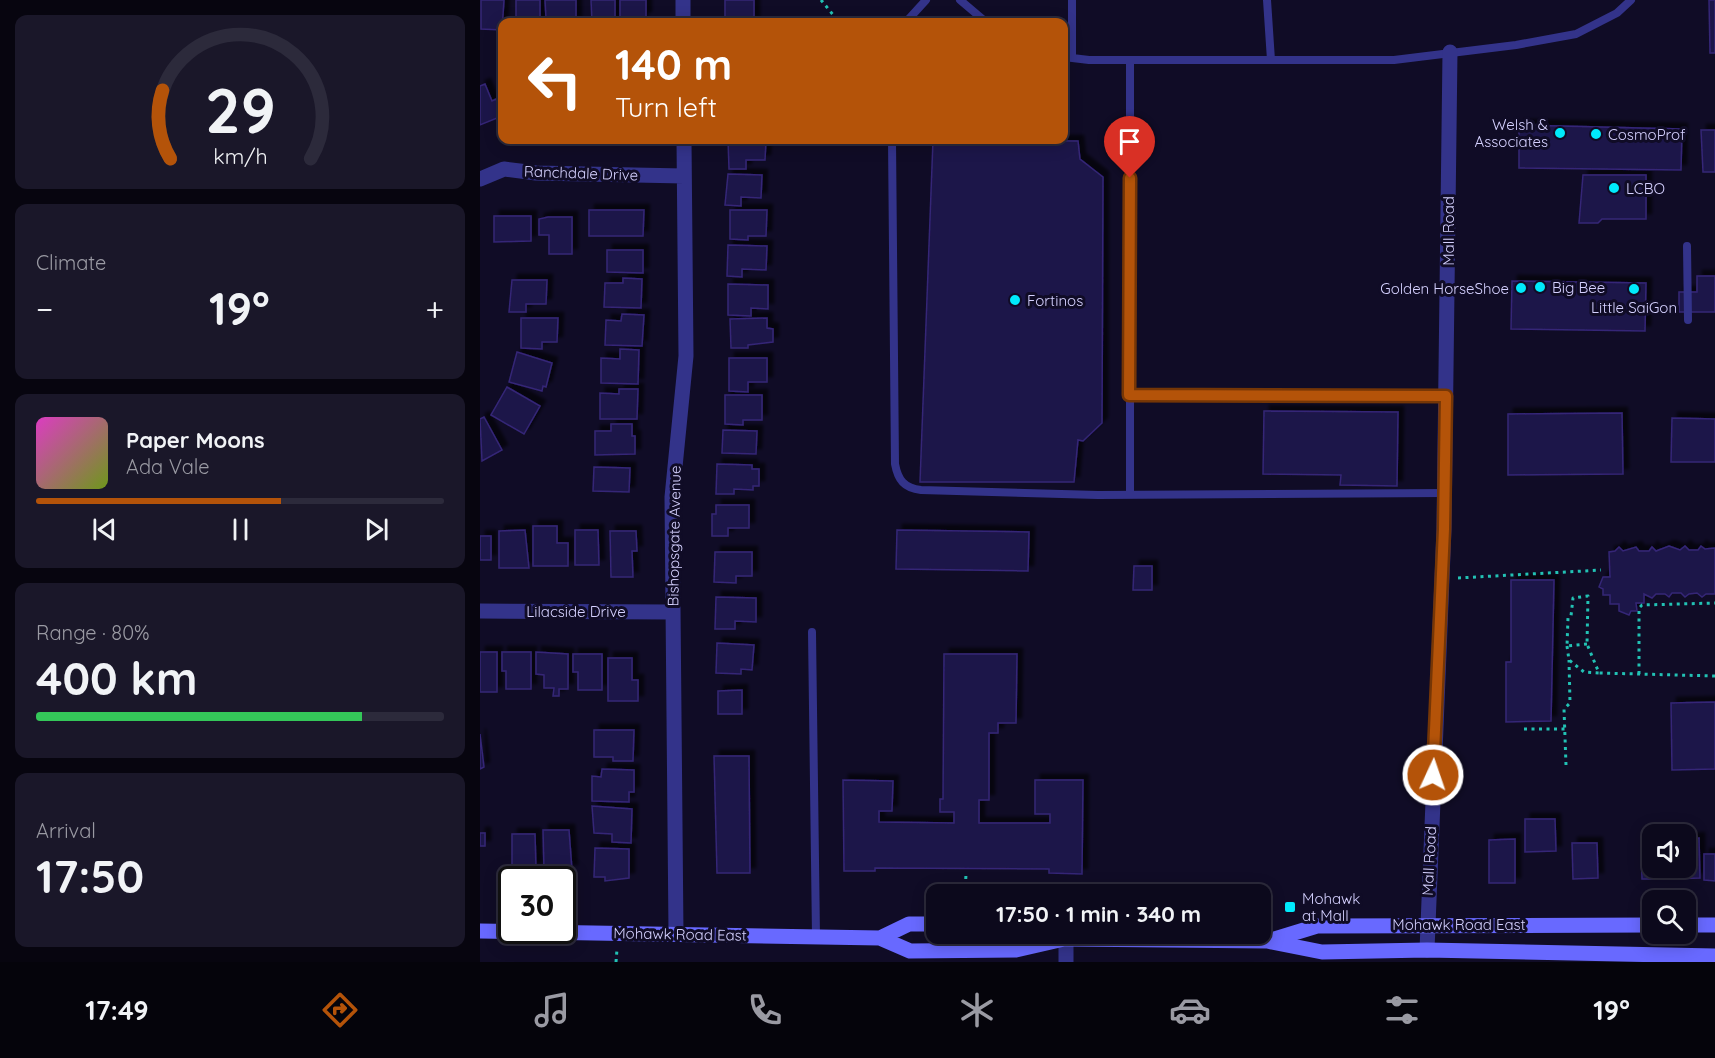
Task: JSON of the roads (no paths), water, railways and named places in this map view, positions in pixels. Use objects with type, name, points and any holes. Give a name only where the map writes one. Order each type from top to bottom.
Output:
[{"type":"main road","name":"Mohawk Road East","points":[[880,938],[909,924],[926,924]]},
{"type":"main road","name":"Mohawk Road East","points":[[1271,940],[1317,926],[1642,924]]},
{"type":"main road","points":[[1696,925],[1715,925]]},
{"type":"main road","name":"Mohawk Road East","points":[[480,931],[880,938],[910,951],[1016,950],[1043,944]]},
{"type":"main road","name":"Mohawk Road East","points":[[1271,942],[1318,956],[1427,950],[1532,957],[1715,956]]},
{"type":"street","points":[[683,0],[683,18]]},
{"type":"street","name":"Mall Road","points":[[1427,950],[1445,493],[1450,52]]},
{"type":"street","name":"Bishopsgate Avenue","points":[[676,934],[672,497],[686,356],[684,144]]},
{"type":"street","name":"Ranchdale Drive","points":[[480,179],[504,169],[536,173],[684,176]]},
{"type":"street","name":"Lilacside Drive","points":[[480,611],[672,612]]},
{"type":"street","points":[[1066,944],[1066,962]]},
{"type":"lane","points":[[910,18],[926,0]]},
{"type":"lane","points":[[960,0],[981,18]]},
{"type":"lane","points":[[1072,0],[1068,58],[1130,60],[1394,60],[1516,45],[1576,33],[1607,18],[1631,0]]},
{"type":"lane","points":[[1267,0],[1271,60]]},
{"type":"lane","points":[[1130,60],[1130,495]]},
{"type":"lane","points":[[892,144],[895,464],[900,481],[906,487],[921,490],[1130,495],[1445,493]]},
{"type":"lane","points":[[1687,246],[1688,320]]},
{"type":"lane","points":[[1129,395],[1446,396]]},
{"type":"lane","points":[[812,632],[816,936]]},
{"type":"place","name":"Welsh & Associates","points":[[1560,133]]},
{"type":"place","name":"CosmoProf","points":[[1596,134]]},
{"type":"place","name":"LCBO","points":[[1614,188]]},
{"type":"place","name":"Big Bee","points":[[1540,287]]},
{"type":"place","name":"Golden HorseShoe","points":[[1521,288]]},
{"type":"place","name":"Little SaiGon","points":[[1634,289]]},
{"type":"place","name":"Fortinos","points":[[1015,300]]},
{"type":"place","name":"Mohawk at Mall","points":[[1290,907]]}]
